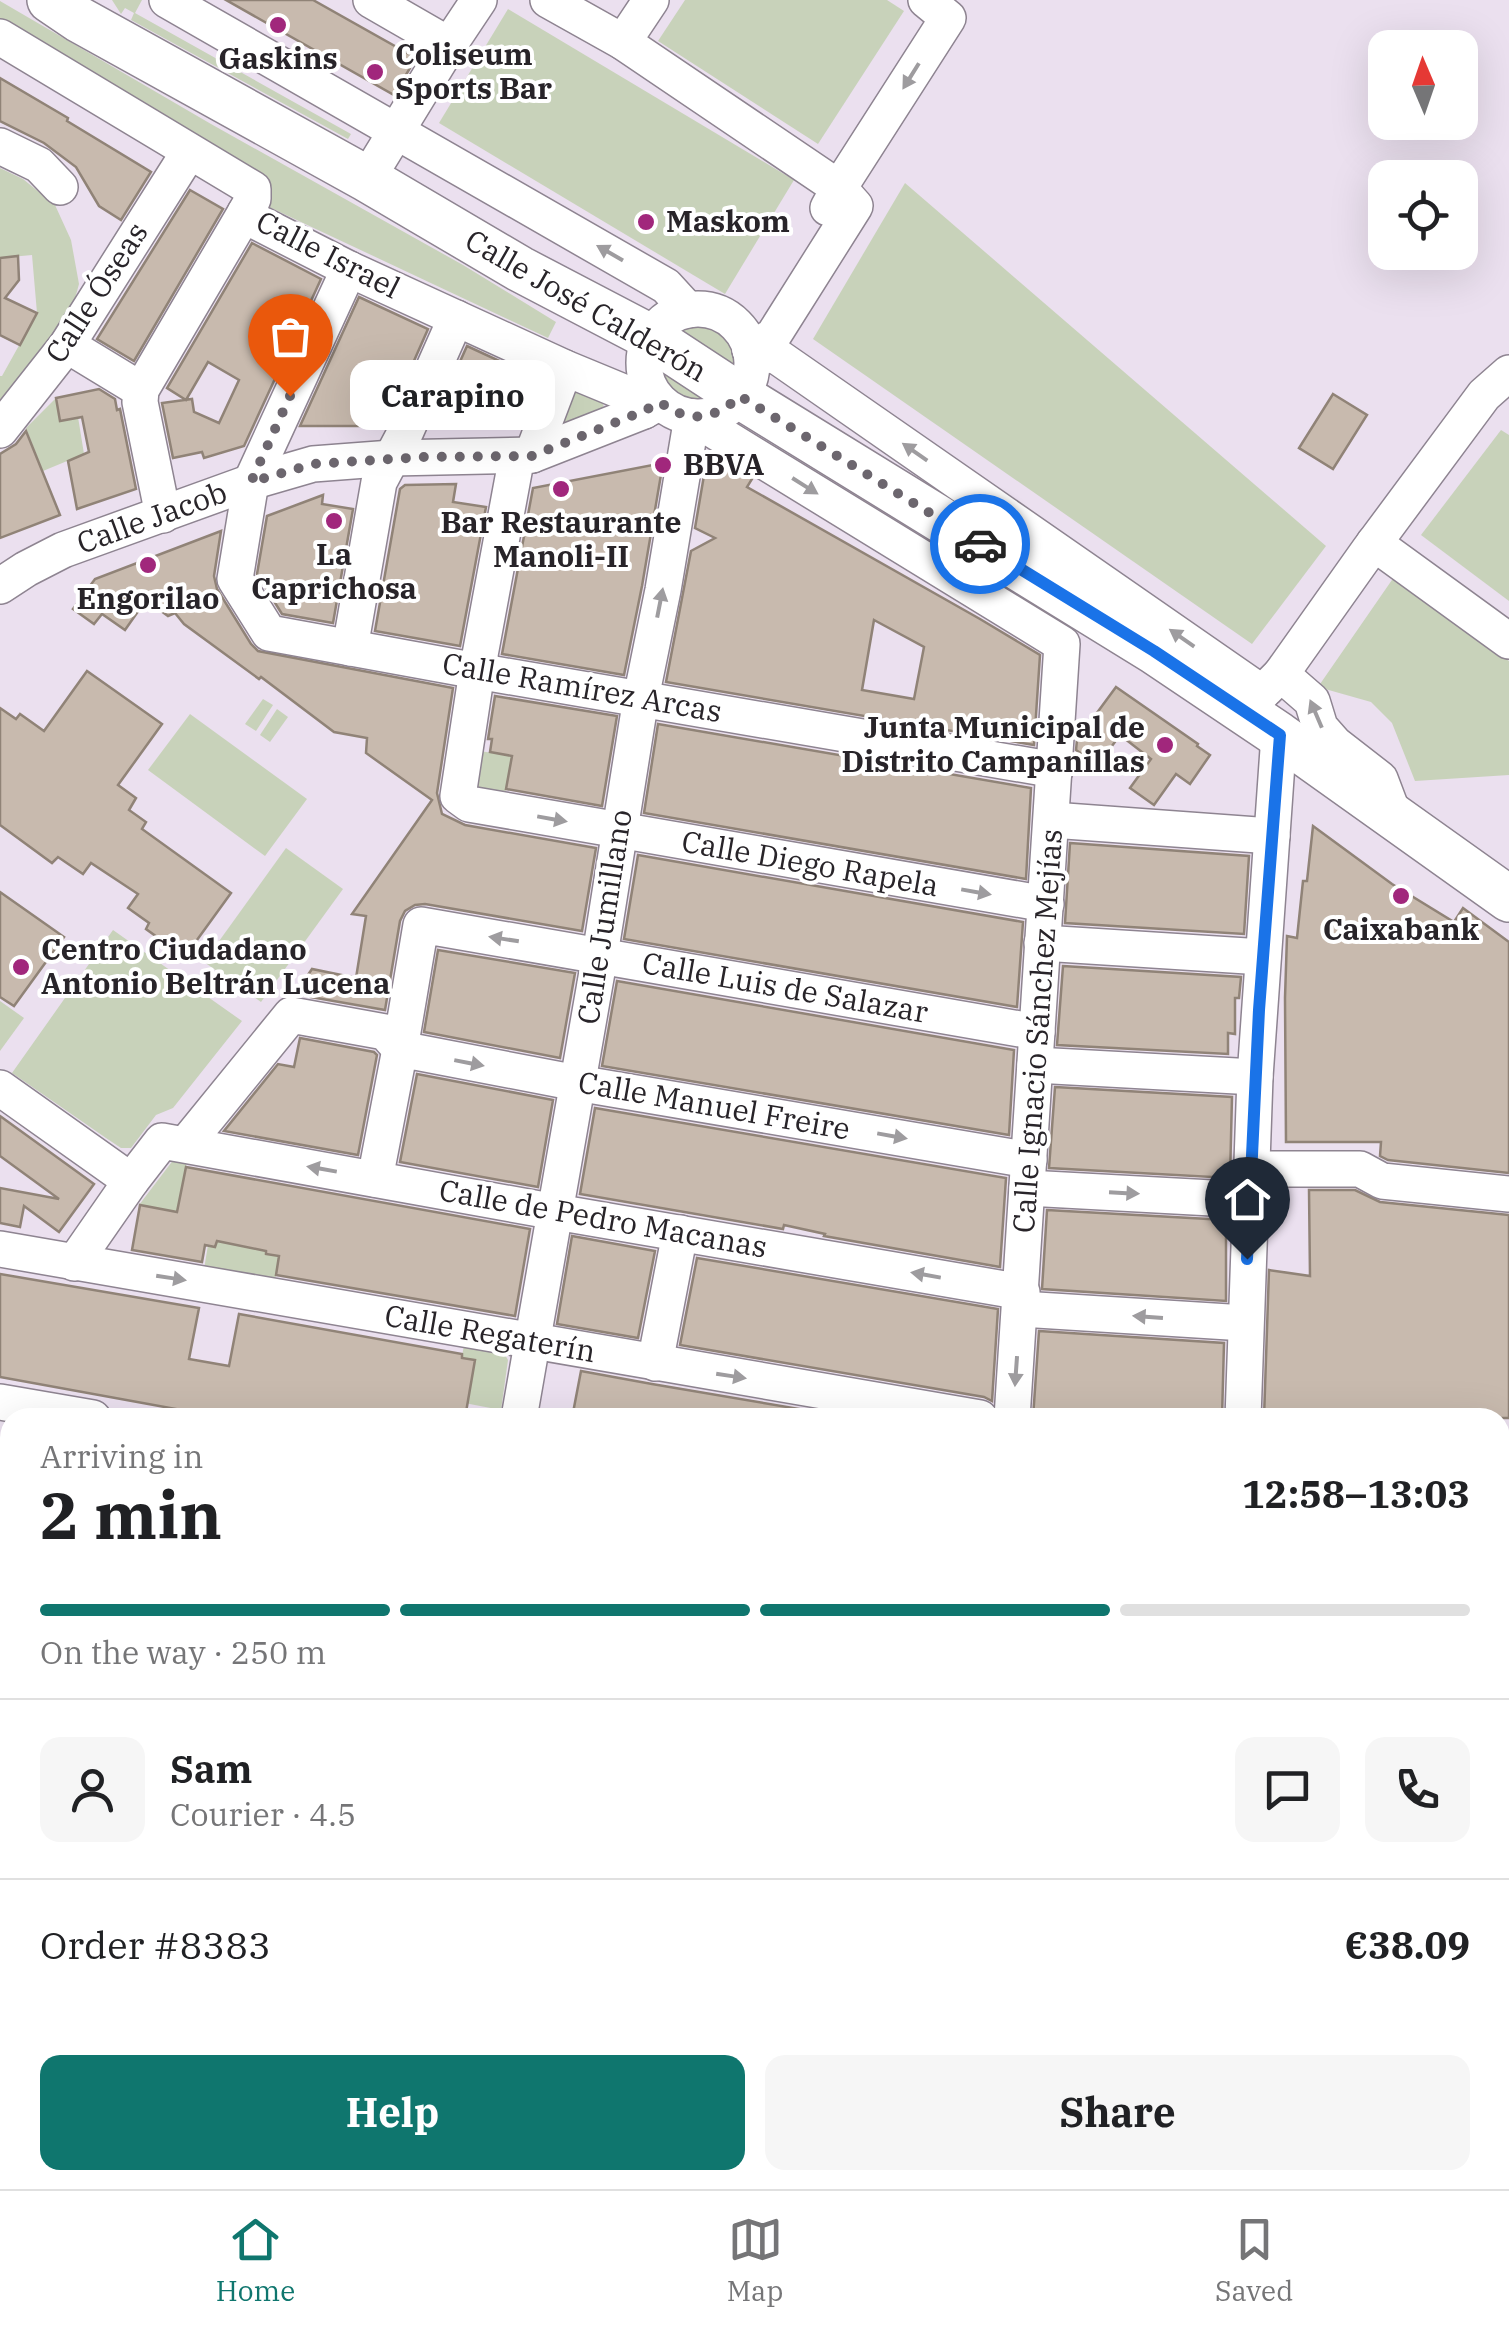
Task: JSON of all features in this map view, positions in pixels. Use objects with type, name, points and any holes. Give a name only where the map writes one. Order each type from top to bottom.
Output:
[{"type":"main road","name":"Calle José Calderón","points":[[73,6],[520,269],[650,337],[1154,651],[1268,704],[1394,816],[1509,898]]},
{"type":"street","name":"Calle José Calderón","points":[[167,0],[666,286],[688,310],[705,309],[734,322],[746,341],[778,358],[1268,704]]},
{"type":"street","points":[[370,0],[449,45]]},
{"type":"street","points":[[367,179],[479,0]]},
{"type":"street","points":[[548,0],[624,42],[839,188],[854,206],[773,336],[746,341],[752,366],[749,382],[740,396],[710,416],[692,417]]},
{"type":"street","points":[[624,42],[651,0]]},
{"type":"street","points":[[839,188],[948,18],[926,0]]},
{"type":"street","name":"Calle Israel","points":[[0,37],[253,190],[245,213],[259,223],[349,269],[565,368],[652,406],[692,417]]},
{"type":"street","points":[[0,146],[39,166],[60,186]]},
{"type":"street","name":"Calle Óseas","points":[[0,430],[67,345],[189,152]]},
{"type":"street","points":[[163,515],[140,402],[141,390],[245,213]]},
{"type":"street","name":"Calle Ramírez Arcas","points":[[349,269],[251,482],[235,579],[270,633],[1055,770]]},
{"type":"street","points":[[652,406],[644,371],[650,337],[673,314],[688,310]]},
{"type":"street","points":[[350,648],[379,482],[456,318]]},
{"type":"street","points":[[67,345],[141,390]]},
{"type":"street","points":[[477,671],[524,456],[565,368]]},
{"type":"street","points":[[1242,1408],[1255,1077],[1272,836],[1268,704],[1374,543],[1484,396],[1509,373]]},
{"type":"street","name":"Calle Jacob","points":[[0,586],[63,550],[251,482],[313,464],[392,458],[524,456],[652,406]]},
{"type":"street","name":"Calle Ignacio Sánchez Mejías","points":[[692,417],[1062,644],[1013,1408]]},
{"type":"street","name":"Calle Jumillano","points":[[521,1408],[692,417]]},
{"type":"street","points":[[1374,543],[1509,641]]},
{"type":"street","name":"Calle Diego Rapela","points":[[477,671],[458,796],[468,804],[1046,904]]},
{"type":"street","points":[[1268,704],[1312,701],[1320,727],[1334,744],[1380,779],[1394,816]]},
{"type":"street","points":[[1052,820],[1272,836]]},
{"type":"street","name":"Calle Luis de Salazar","points":[[400,1050],[421,925],[600,955],[1036,1049],[1255,1077]]},
{"type":"street","points":[[1042,943],[1263,956]]},
{"type":"street","name":"Calle Manuel Freire","points":[[186,1144],[291,1015],[385,1032],[400,1050],[1028,1174],[1250,1185],[1360,1169],[1382,1181],[1509,1194]]},
{"type":"street","points":[[375,1179],[400,1050]]},
{"type":"street","points":[[0,1088],[131,1181]]},
{"type":"street","points":[[74,1263],[162,1141],[186,1144]]},
{"type":"street","name":"Calle de Pedro Macanas","points":[[186,1144],[680,1233],[1021,1300],[1245,1323]]},
{"type":"street","points":[[656,1363],[680,1233]]},
{"type":"street","name":"Calle Regaterín","points":[[0,1249],[921,1408]]},
{"type":"street","points":[[0,1402],[35,1408]]},
{"type":"green space","points":[[112,0],[142,0],[135,13],[351,134],[348,139],[131,20],[134,13],[125,8],[121,14]]},
{"type":"green space","points":[[685,0],[887,0],[904,11],[818,144],[658,41]]},
{"type":"green space","points":[[0,1],[556,322],[548,338],[269,207],[266,188],[0,27]]},
{"type":"green space","points":[[508,9],[794,180],[725,294],[439,123]]},
{"type":"green space","points":[[0,168],[23,179],[55,205],[71,240],[79,284],[64,339],[0,405],[0,376],[37,313],[32,255],[0,258]]},
{"type":"green space","points":[[905,183],[1326,546],[1252,644],[813,339]]},
{"type":"green space","points":[[698,317],[725,328],[736,340],[740,348],[739,368],[672,328]]},
{"type":"green space","points":[[660,360],[714,404],[687,406],[671,398],[658,377]]},
{"type":"green space","points":[[568,385],[603,400],[604,414],[557,435]]},
{"type":"green space","points":[[56,398],[61,421],[78,417],[84,454],[43,471],[26,428]]},
{"type":"green space","points":[[1501,430],[1509,435],[1509,601],[1421,535]]},
{"type":"green space","points":[[1394,577],[1509,661],[1509,775],[1415,781],[1392,723],[1371,702],[1318,687]]},
{"type":"green space","points":[[263,699],[273,705],[256,731],[245,724]]},
{"type":"green space","points":[[277,709],[288,717],[270,742],[260,735]]},
{"type":"green space","points":[[190,714],[307,799],[265,856],[148,770]]},
{"type":"green space","points":[[480,751],[512,756],[505,794],[473,787]]},
{"type":"green space","points":[[286,848],[343,889],[261,1002],[204,962]]},
{"type":"green space","points":[[113,930],[242,1021],[173,1108],[156,1115],[131,1148],[121,1148],[12,1073]]},
{"type":"green space","points":[[0,1001],[24,1018],[0,1051]]},
{"type":"green space","points":[[174,1159],[187,1161],[178,1212],[139,1205]]},
{"type":"green space","points":[[217,1241],[241,1246],[268,1241],[266,1254],[279,1256],[275,1281],[204,1269],[208,1245]]},
{"type":"green space","points":[[464,1345],[503,1351],[508,1360],[501,1408],[454,1401]]},
{"type":"building","points":[[226,0],[313,0],[416,58],[394,95]]},
{"type":"building","points":[[0,78],[151,172],[121,220],[99,206],[76,167],[44,143],[0,121]]},
{"type":"building","points":[[190,190],[223,209],[134,361],[97,339]]},
{"type":"building","points":[[252,243],[321,279],[244,446],[204,458],[202,452],[173,458],[162,403],[186,400],[167,388]],"holes":[[[208,362],[239,380],[219,423],[194,412],[192,399],[186,400]]]},
{"type":"building","points":[[18,256],[19,280],[5,298],[37,313],[20,345],[0,335],[0,258]]},
{"type":"building","points":[[359,297],[428,329],[387,422],[385,426],[300,426]]},
{"type":"building","points":[[467,346],[538,379],[521,417],[433,422]]},
{"type":"building","points":[[99,389],[115,399],[117,410],[120,409],[136,489],[77,509],[68,461],[89,452],[82,417],[60,421],[56,398]]},
{"type":"building","points":[[1333,394],[1367,415],[1333,469],[1299,448]]},
{"type":"building","points":[[26,431],[60,515],[0,538],[0,454],[16,444]]},
{"type":"building","points":[[708,452],[752,479],[747,487],[1040,655],[1034,745],[666,682],[691,551],[715,538],[695,528]],"holes":[[[874,620],[924,647],[914,699],[862,690]]]},
{"type":"building","points":[[663,463],[624,675],[502,654],[533,488]]},
{"type":"building","points":[[456,484],[453,502],[486,507],[460,646],[375,631],[400,489],[405,485]]},
{"type":"building","points":[[323,495],[322,504],[353,509],[333,623],[282,614],[257,574],[267,516]]},
{"type":"building","points":[[221,531],[214,576],[217,589],[258,651],[453,688],[437,793],[442,814],[465,825],[596,848],[582,931],[415,905],[405,911],[400,921],[385,1010],[305,996],[307,987],[301,985],[312,969],[356,978],[366,916],[352,914],[432,800],[366,753],[367,738],[334,732],[184,624],[175,613],[168,616],[146,600],[125,630],[102,614],[94,624],[73,609],[95,579]]},
{"type":"building","points":[[87,671],[162,724],[118,785],[136,798],[129,810],[146,822],[142,829],[231,893],[189,951],[168,937],[164,942],[146,929],[149,923],[128,908],[138,894],[91,863],[83,874],[58,857],[52,863],[0,825],[0,708],[16,719],[20,714],[44,731]]},
{"type":"building","name":"Junta Municipal de Distrito Campanillas","points":[[1116,687],[1210,755],[1190,784],[1176,774],[1154,805],[1130,788],[1151,759],[1120,735],[1098,765],[1076,750],[1077,740]]},
{"type":"building","points":[[495,696],[617,716],[602,806],[506,789],[512,756],[490,752],[492,739],[488,739]]},
{"type":"building","points":[[658,724],[1031,788],[1026,879],[644,813]]},
{"type":"building","points":[[1313,826],[1392,884],[1454,922],[1463,908],[1509,942],[1509,1173],[1388,1160],[1380,1156],[1381,1142],[1286,1142],[1287,936],[1297,938]]},
{"type":"building","points":[[1070,843],[1249,856],[1244,934],[1065,923]]},
{"type":"building","points":[[638,855],[1023,922],[1017,1007],[624,939]]},
{"type":"building","name":"Centro Ciudadano Antonio Beltrán Lucena","points":[[0,892],[64,937],[14,1006],[0,997]]},
{"type":"building","points":[[438,950],[575,973],[560,1058],[424,1032]]},
{"type":"building","points":[[1063,966],[1241,977],[1239,998],[1235,998],[1235,1034],[1228,1033],[1228,1054],[1057,1045]]},
{"type":"building","points":[[617,981],[1014,1050],[1009,1135],[602,1066]]},
{"type":"building","points":[[300,1038],[377,1055],[358,1155],[224,1131],[278,1064],[294,1067]]},
{"type":"building","points":[[417,1074],[553,1100],[538,1187],[400,1162]]},
{"type":"building","points":[[1055,1087],[1232,1097],[1230,1178],[1049,1168]]},
{"type":"building","points":[[595,1108],[1006,1178],[1000,1267],[824,1236],[784,1225],[783,1229],[580,1194]]},
{"type":"building","points":[[0,1116],[94,1184],[59,1232],[24,1206],[20,1227],[0,1223],[0,1188],[59,1199],[0,1156]]},
{"type":"building","points":[[186,1167],[530,1229],[515,1316],[276,1275],[279,1256],[217,1241],[215,1247],[205,1245],[202,1262],[132,1250],[140,1205],[177,1212]]},
{"type":"building","points":[[1309,1190],[1355,1190],[1380,1202],[1509,1215],[1509,1408],[1264,1408],[1269,1270],[1310,1276]]},
{"type":"building","points":[[1047,1210],[1226,1220],[1226,1301],[1042,1289]]},
{"type":"building","points":[[572,1236],[655,1251],[638,1338],[557,1324]]},
{"type":"building","points":[[697,1258],[998,1309],[992,1401],[680,1345]]},
{"type":"building","points":[[0,1274],[199,1308],[189,1359],[229,1366],[239,1314],[462,1354],[462,1358],[475,1360],[467,1408],[170,1408],[0,1377]]},
{"type":"building","points":[[1039,1331],[1224,1343],[1222,1408],[1034,1408]]},
{"type":"building","points":[[581,1371],[793,1408],[574,1408]]},
{"type":"way so far","points":[[290,396],[251,482],[313,464],[392,458],[532,456],[660,402],[674,412],[710,416],[740,396],[980,544]]},
{"type":"place","name":"Gaskins","points":[[278,25]]},
{"type":"place","name":"Coliseum Sports Bar","points":[[375,72]]},
{"type":"place","name":"Maskom","points":[[646,222]]},
{"type":"place","name":"Carapino","points":[[290,396]]},
{"type":"place","name":"BBVA","points":[[663,465]]},
{"type":"place","name":"Bar Restaurante Manoli-II","points":[[561,489]]},
{"type":"place","name":"La Caprichosa","points":[[334,521]]},
{"type":"place","name":"Engorilao","points":[[148,565]]},
{"type":"place","name":"Junta Municipal de Distrito Campanillas","points":[[1165,745]]},
{"type":"place","name":"Caixabank","points":[[1401,896]]},
{"type":"place","name":"Centro Ciudadano Antonio Beltrán Lucena","points":[[21,967]]},
{"type":"route","points":[[980,544],[1154,651],[1280,735],[1259,1010],[1247,1259]]}]
